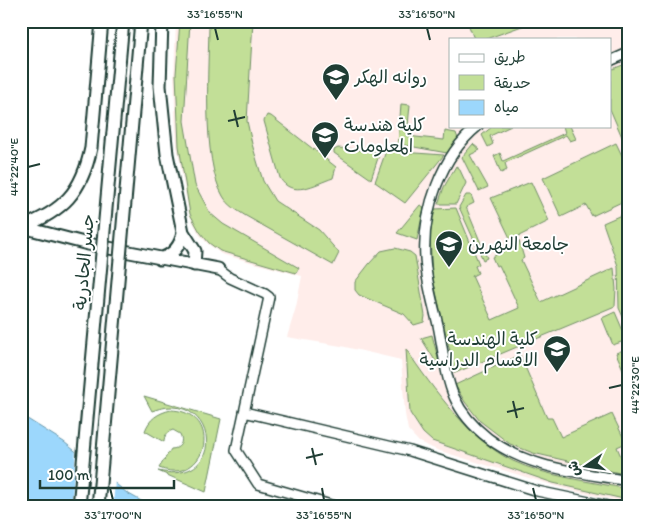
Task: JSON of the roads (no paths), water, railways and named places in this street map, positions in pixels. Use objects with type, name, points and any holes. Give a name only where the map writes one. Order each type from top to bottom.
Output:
[{"type":"main road","points":[[22,227],[53,212],[63,204],[77,186],[86,168],[90,148],[102,21]]},
{"type":"main road","name":"جسر الجادرية","points":[[79,507],[123,21]]},
{"type":"main road","name":"جسر الجادرية","points":[[98,507],[141,21]]},
{"type":"main road","points":[[162,21],[160,65],[163,127],[171,180],[183,232],[196,251],[194,265]]},
{"type":"main road","points":[[22,227],[88,244],[218,270]]},
{"type":"main road","points":[[160,258],[169,255],[176,249],[181,241],[183,232]]},
{"type":"main road","points":[[183,232],[218,270]]},
{"type":"street","points":[[612,60],[628,53]]},
{"type":"street","points":[[476,128],[452,156],[442,174],[432,201],[424,243],[426,272],[451,392],[462,412],[469,420],[488,438],[510,452],[534,463],[628,481]]},
{"type":"street","points":[[218,270],[269,297],[236,450],[258,484],[338,507]]},
{"type":"street","points":[[244,412],[410,451],[536,491],[613,507]]},
{"type":"water","points":[[21,415],[64,442],[127,493],[152,507],[21,507]]},
{"type":"place","name":"روانه الهكر","points":[[336,101]]},
{"type":"place","name":"كلية هندسة المعلومات","points":[[325,159]]},
{"type":"place","name":"جامعة النهرين","points":[[449,268]]},
{"type":"place","name":"كلية الهندسة الاقسام الدراسية","points":[[557,373]]}]
